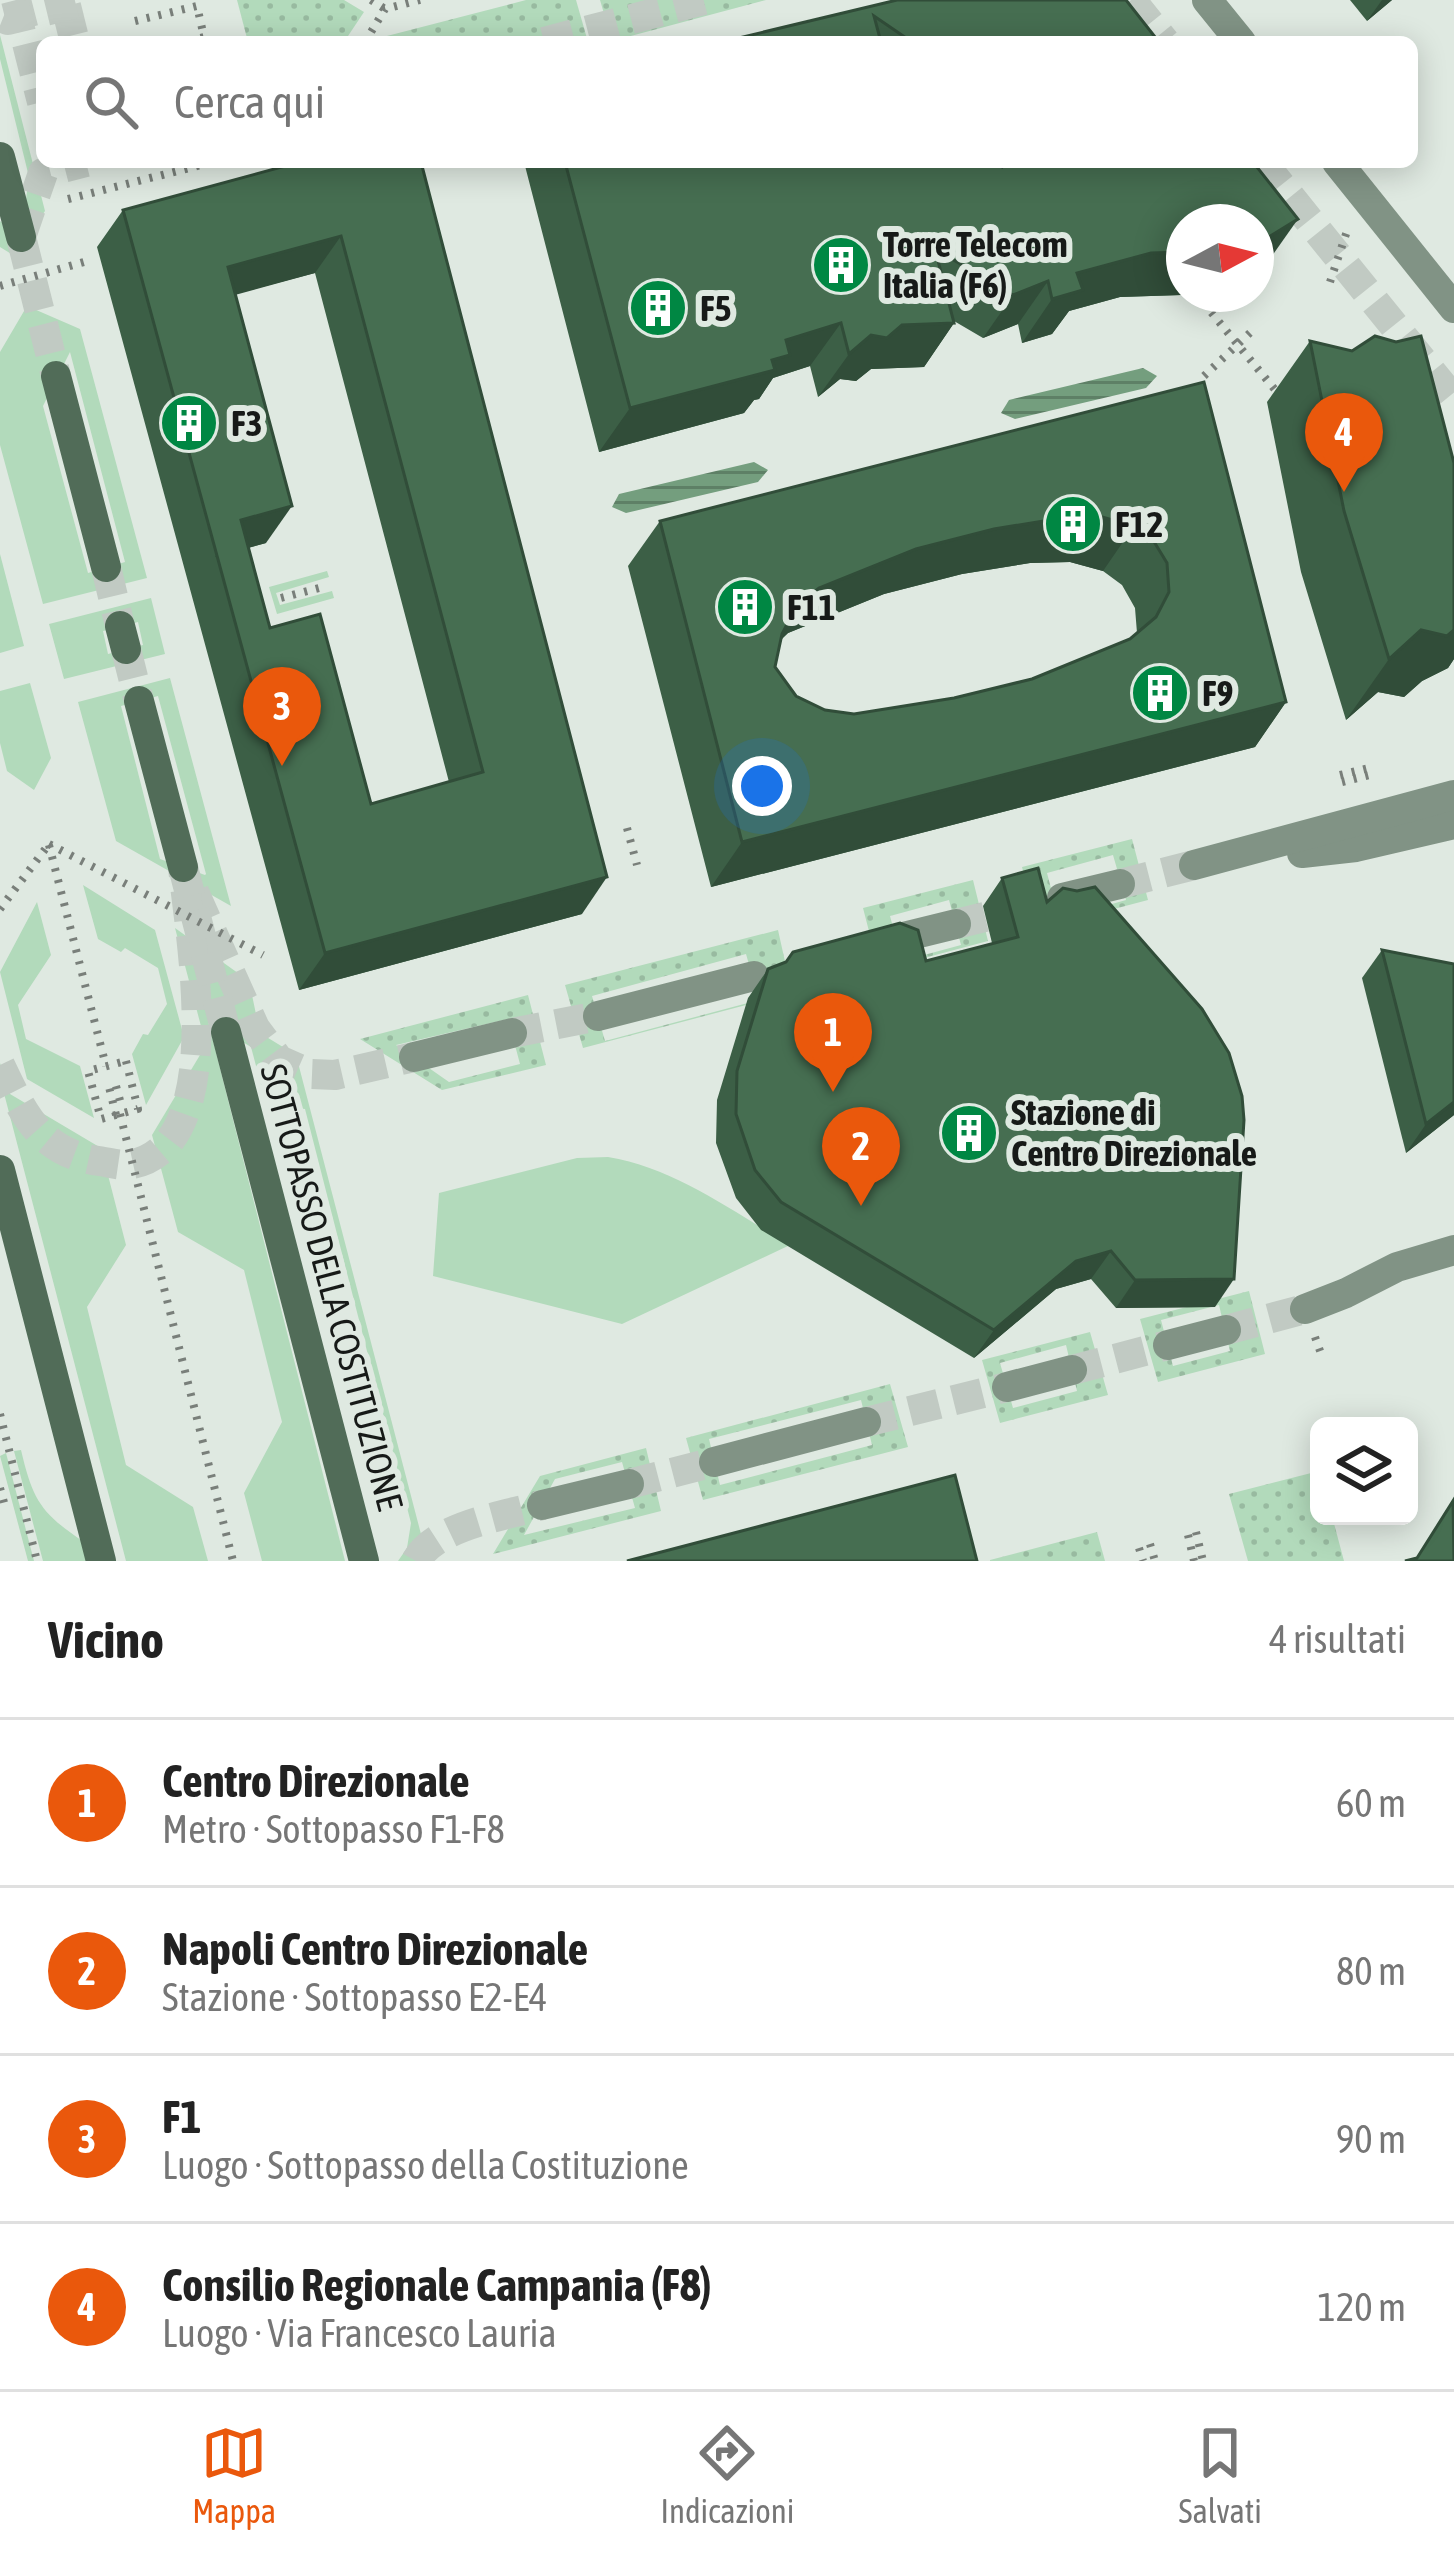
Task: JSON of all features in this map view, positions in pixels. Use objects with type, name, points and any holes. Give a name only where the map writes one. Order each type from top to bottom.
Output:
[{"type":"main road","points":[[0,157],[21,237]]},
{"type":"main road","points":[[56,376],[106,568]]},
{"type":"main road","points":[[140,700],[183,867]]},
{"type":"main road","name":"SOTTOPASSO DELLA COSTITUZIONE","points":[[226,1032],[364,1561]]},
{"type":"main road","points":[[0,1170],[101,1561]]},
{"type":"street","points":[[1207,0],[1235,36]]},
{"type":"street","points":[[1341,168],[1454,308]]},
{"type":"street","points":[[1454,795],[1194,865],[1356,848],[1454,824]]},
{"type":"street","points":[[1054,900],[1120,884]]},
{"type":"street","points":[[895,939],[956,924]]},
{"type":"street","points":[[598,1016],[754,976]]},
{"type":"street","points":[[415,1057],[512,1033]]},
{"type":"street","points":[[1305,1309],[1397,1267],[1454,1250]]},
{"type":"street","points":[[1168,1345],[1226,1330]]},
{"type":"street","points":[[1007,1387],[1072,1370]]},
{"type":"street","points":[[714,1462],[866,1422]]},
{"type":"street","points":[[542,1505],[629,1484]]},
{"type":"path","points":[[371,0],[386,9]]},
{"type":"path","points":[[369,36],[386,9],[420,0]]},
{"type":"path","points":[[135,21],[196,6],[204,36]]},
{"type":"path","points":[[68,199],[189,168]]},
{"type":"path","points":[[1330,282],[1350,221]]},
{"type":"path","points":[[0,286],[84,262]]},
{"type":"path","points":[[1211,312],[1289,407]]},
{"type":"path","points":[[1204,376],[1253,330]]},
{"type":"path","points":[[281,598],[327,586]]},
{"type":"path","points":[[1341,779],[1370,771]]},
{"type":"path","points":[[627,828],[637,865]]},
{"type":"path","points":[[0,909],[49,844]]},
{"type":"path","points":[[49,844],[263,955]]},
{"type":"path","points":[[49,844],[106,1066]]},
{"type":"path","points":[[126,1060],[138,1109],[119,1111],[101,1119],[88,1071],[126,1060]]},
{"type":"path","points":[[119,1111],[233,1561]]},
{"type":"path","points":[[0,1414],[37,1561]]},
{"type":"path","points":[[0,1488],[4,1506],[0,1508]]},
{"type":"path","points":[[1194,1561],[1192,1534],[1203,1561]]},
{"type":"path","points":[[1150,1544],[1155,1561]]},
{"type":"path","points":[[1139,1548],[1143,1561]]},
{"type":"shaded area","points":[[237,0],[344,0],[364,12],[348,36],[246,36]]},
{"type":"shaded area","points":[[526,0],[576,0],[586,36],[387,36]]},
{"type":"shaded area","points":[[600,0],[766,0],[631,36],[611,36]]},
{"type":"shaded area","points":[[0,35],[45,211],[13,255],[0,247],[0,221],[21,236],[29,177],[0,59]]},
{"type":"shaded area","points":[[27,306],[80,329],[147,578],[43,604],[0,445],[0,352]],"holes":[[[70,352],[125,562],[88,573],[43,406]]]},
{"type":"shaded area","points":[[1143,368],[1157,376],[1146,388],[1015,419],[1001,413],[1009,400]]},
{"type":"shaded area","points":[[754,462],[768,470],[758,482],[626,513],[612,507],[619,494]]},
{"type":"shaded area","points":[[0,554],[24,646],[0,653]]},
{"type":"shaded area","points":[[327,571],[329,577],[276,593],[280,605],[332,591],[334,598],[277,614],[269,587]]},
{"type":"shaded area","points":[[151,598],[165,654],[64,679],[49,624]],"holes":[[[138,622],[143,645],[108,654],[103,631]]]},
{"type":"shaded area","points":[[170,678],[231,906],[116,841],[78,702]],"holes":[[[158,696],[206,874],[160,859],[121,706]]]},
{"type":"shaded area","points":[[30,683],[51,758],[34,790],[7,771],[0,743],[0,691]]},
{"type":"shaded area","points":[[1132,839],[1148,900],[1038,929],[1022,867]],"holes":[[[1113,855],[1126,900],[1059,919],[1047,873]]]},
{"type":"shaded area","points":[[973,880],[988,941],[879,970],[863,908]],"holes":[[[949,900],[961,945],[902,961],[890,916]]]},
{"type":"shaded area","points":[[83,885],[155,930],[184,1037],[146,1105],[132,1054],[167,1004],[158,968],[125,948],[121,952],[98,939]]},
{"type":"shaded area","points":[[37,902],[51,955],[18,1005],[26,1039],[80,1066],[94,1118],[27,1079],[0,972]]},
{"type":"shaded area","points":[[175,928],[249,981],[260,1033],[296,1055],[428,1561],[398,1561],[407,1548],[411,1523],[305,1109],[289,1107],[263,1092],[251,1047],[208,1021],[345,1561],[262,1561],[244,1493],[282,1422],[244,1270],[178,1232],[152,1135],[206,1045]]},
{"type":"shaded area","points":[[778,930],[792,993],[583,1048],[565,985]],"holes":[[[746,954],[759,1000],[605,1041],[592,996]]]},
{"type":"shaded area","points":[[528,995],[546,1065],[442,1090],[360,1039]],"holes":[[[508,1019],[520,1064],[449,1082],[396,1045]]]},
{"type":"shaded area","points":[[0,1063],[10,1094],[101,1148],[126,1245],[87,1307],[126,1465],[193,1507],[208,1561],[126,1561],[0,1078]]},
{"type":"shaded area","points":[[608,1157],[680,1181],[790,1245],[622,1324],[433,1276],[439,1193],[577,1158]]},
{"type":"shaded area","points":[[1249,1291],[1265,1354],[1158,1382],[1140,1319]],"holes":[[[1219,1305],[1230,1351],[1173,1366],[1161,1320]]]},
{"type":"shaded area","points":[[1090,1332],[1108,1395],[1000,1423],[982,1360]],"holes":[[[1066,1345],[1077,1391],[1013,1408],[1000,1363]]]},
{"type":"shaded area","points":[[890,1384],[908,1447],[703,1500],[686,1438]],"holes":[[[861,1400],[872,1445],[720,1485],[709,1439]]]},
{"type":"shaded area","points":[[646,1448],[661,1511],[493,1554],[540,1476]],"holes":[[[622,1462],[635,1508],[524,1535],[555,1479]]]},
{"type":"shaded area","points":[[21,1450],[41,1504],[84,1542],[88,1561],[43,1561],[14,1451]]},
{"type":"shaded area","points":[[6,1453],[34,1561],[28,1561],[0,1456]]},
{"type":"shaded area","points":[[1310,1473],[1310,1525],[1334,1525],[1344,1561],[1248,1561],[1229,1494]]},
{"type":"shaded area","points":[[1097,1532],[1105,1561],[990,1561],[990,1560]]},
{"type":"building","points":[[897,0],[1126,0],[1154,36],[903,36],[874,16],[879,36],[747,36]]},
{"type":"building","points":[[278,168],[423,168],[607,877],[325,953],[123,210]],"holes":[[[341,236],[483,772],[371,804],[320,614],[270,628],[241,520],[292,506],[228,267]]]},
{"type":"building","points":[[567,168],[1258,168],[1298,219],[1274,234],[1274,204],[1166,204],[1166,253],[1077,273],[1083,290],[1052,299],[1048,281],[1013,295],[935,249],[954,323],[902,325],[887,338],[871,335],[849,354],[841,323],[786,340],[790,355],[772,360],[775,370],[630,408]]},
{"type":"building","points":[[1375,336],[1396,342],[1421,336],[1454,463],[1454,630],[1447,636],[1421,630],[1389,659],[1344,511],[1310,341],[1352,351]]},
{"type":"building","points":[[1204,382],[1286,702],[742,842],[660,521]],"holes":[[[1102,517],[1134,526],[1153,540],[1167,563],[1169,592],[1156,617],[1130,639],[1032,679],[854,714],[825,710],[796,696],[775,667],[782,634],[796,607],[819,588],[916,549],[1062,518]]]},
{"type":"building","name":"Stazione di Centro Direzionale","points":[[1038,868],[1047,902],[1063,888],[1095,887],[1202,1009],[1229,1053],[1244,1120],[1234,1279],[1135,1280],[1111,1251],[1076,1261],[994,1330],[781,1202],[755,1170],[736,1114],[737,1071],[768,969],[786,962],[793,952],[900,923],[918,930],[926,961],[1018,937],[1002,878]]},
{"type":"building","points":[[1382,950],[1454,964],[1454,1102],[1426,1124]]},
{"type":"building","points":[[955,1475],[977,1561],[627,1561]]},
{"type":"building","points":[[1453,1501],[1454,1561],[1405,1561],[1417,1558]]},
{"type":"tunnel","points":[[16,0],[36,78]]},
{"type":"tunnel","points":[[3,18],[90,0]]},
{"type":"tunnel","points":[[567,36],[704,0]]},
{"type":"tunnel","points":[[1131,0],[1160,36]]},
{"type":"tunnel","points":[[66,6],[74,36]]},
{"type":"tunnel","points":[[21,237],[43,173],[63,168]]},
{"type":"tunnel","points":[[1267,168],[1454,400]]},
{"type":"tunnel","points":[[21,237],[56,376]]},
{"type":"tunnel","points":[[106,567],[120,626]]},
{"type":"tunnel","points":[[126,649],[139,701]]},
{"type":"tunnel","points":[[1120,884],[1194,865]]},
{"type":"tunnel","points":[[0,1065],[36,1128],[62,1149],[79,1157],[126,1165],[159,1151],[180,1123],[192,1083],[196,1037],[196,988],[183,867]]},
{"type":"tunnel","points":[[183,867],[226,1032]]},
{"type":"tunnel","points":[[194,892],[255,1028],[279,1060],[311,1074],[335,1075],[414,1057]]},
{"type":"tunnel","points":[[956,924],[1025,907]]},
{"type":"tunnel","points":[[512,1033],[598,1016]]},
{"type":"tunnel","points":[[1226,1330],[1305,1309]]},
{"type":"tunnel","points":[[1072,1370],[1168,1345]]},
{"type":"tunnel","points":[[866,1422],[1007,1387]]},
{"type":"tunnel","points":[[629,1484],[714,1462]]},
{"type":"tunnel","points":[[416,1561],[455,1530],[542,1505]]},
{"type":"place","name":"Torre Telecom Italia (F6)","points":[[841,265]]},
{"type":"place","name":"F5","points":[[658,308]]},
{"type":"place","name":"F3","points":[[189,423]]},
{"type":"place","name":"Consilio Regionale Campania (F8)","points":[[1344,492]]},
{"type":"place","name":"F12","points":[[1073,524]]},
{"type":"place","name":"F11","points":[[745,607]]},
{"type":"place","name":"F9","points":[[1160,693]]},
{"type":"place","name":"F1","points":[[282,766]]},
{"type":"place","name":"Centro Direzionale","points":[[833,1092]]},
{"type":"place","name":"Stazione di Centro Direzionale","points":[[969,1133]]},
{"type":"place","name":"Napoli Centro Direzionale","points":[[861,1206]]}]
